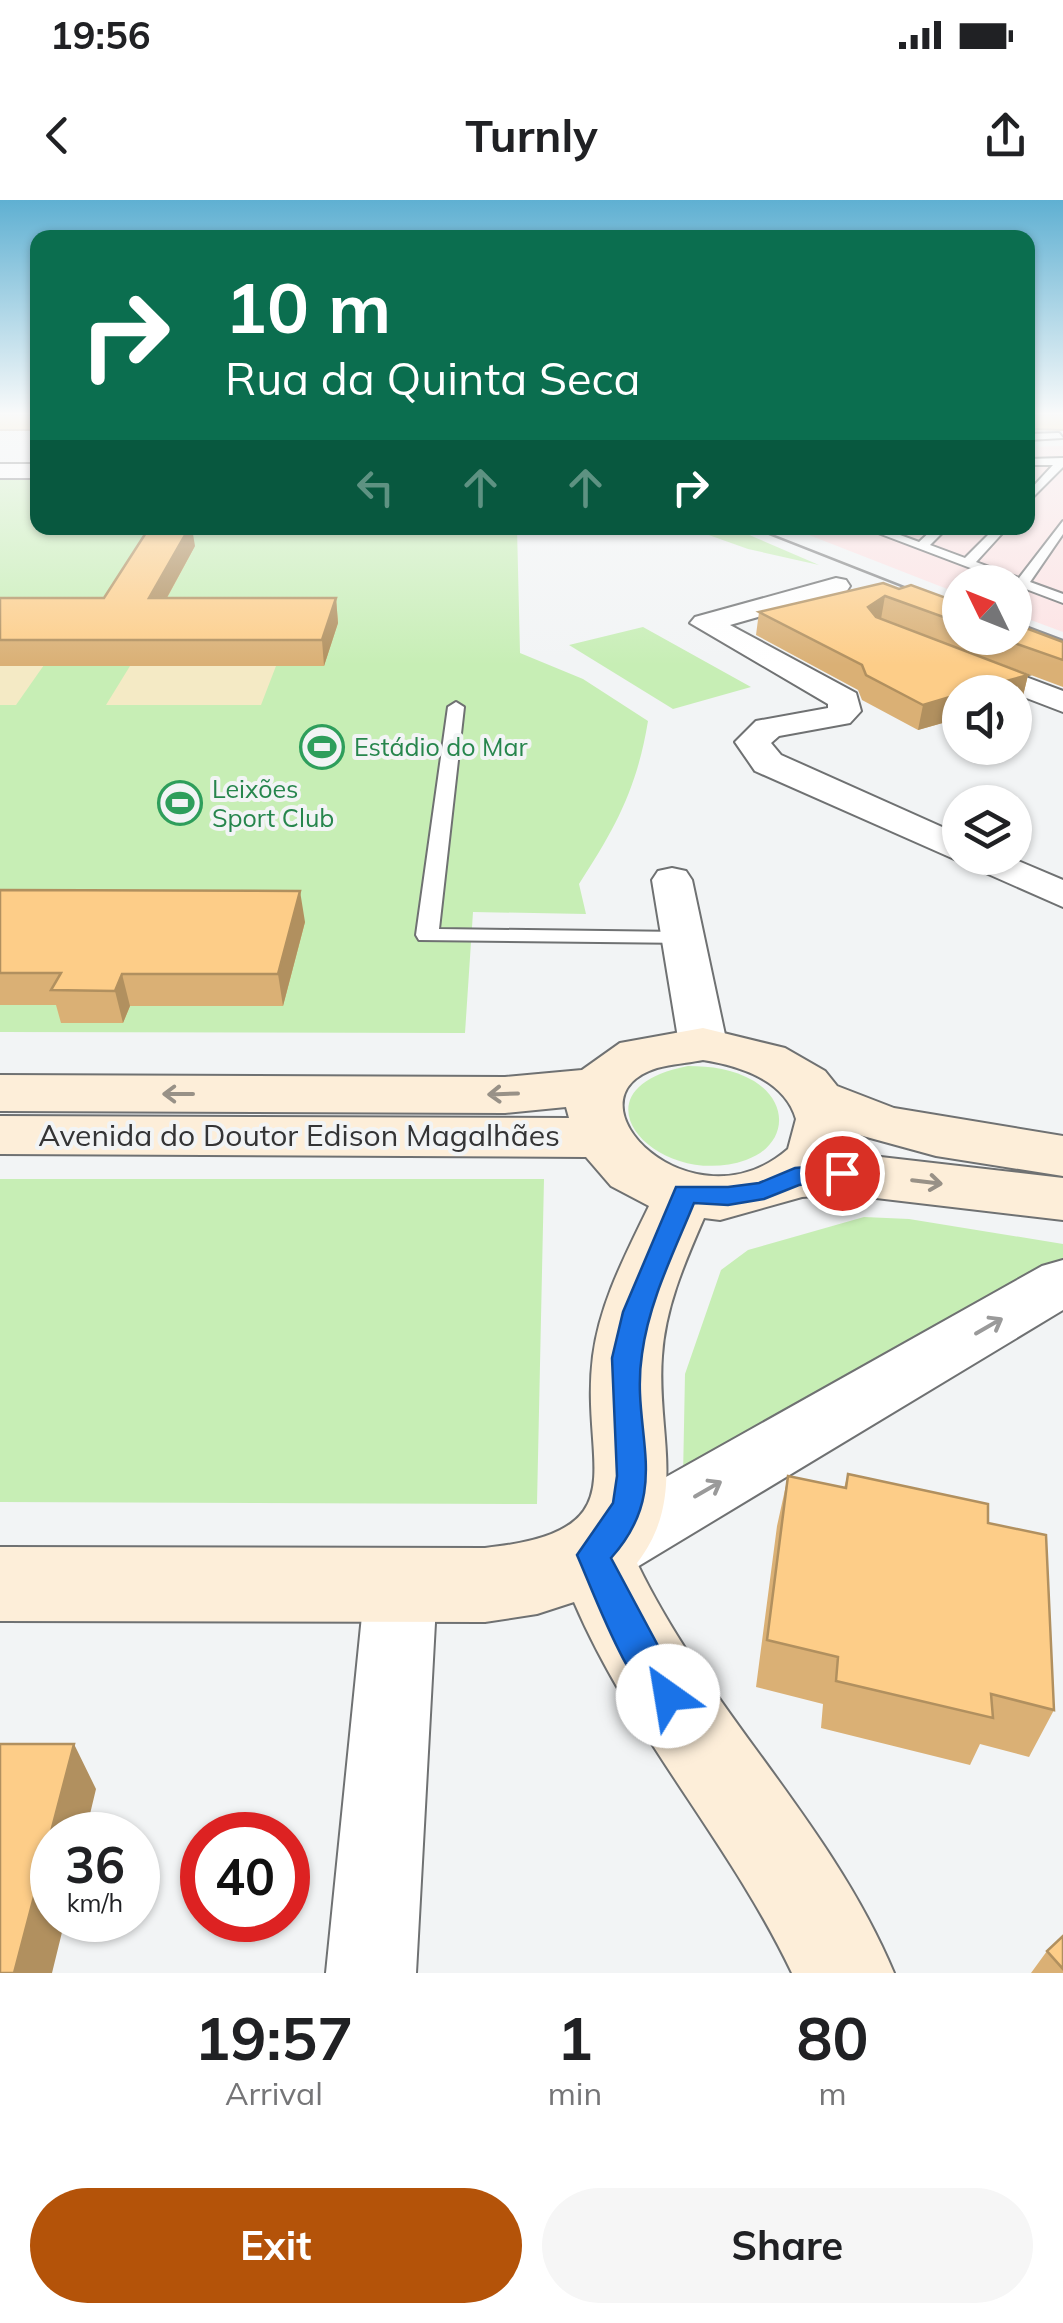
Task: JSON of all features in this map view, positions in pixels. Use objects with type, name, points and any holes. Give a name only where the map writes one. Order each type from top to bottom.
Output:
[{"type":"street","points":[[836,586],[705,623],[844,700],[844,711],[838,716],[768,728],[752,742],[768,763],[942,841]]},
{"type":"street","points":[[937,652],[1063,702]]},
{"type":"street","points":[[1018,875],[1063,895]]},
{"type":"street","points":[[672,880],[703,1044]]},
{"type":"street","points":[[600,1112],[615,1068],[640,1054],[703,1044],[770,1060],[794,1075],[814,1097],[823,1116],[823,1140],[814,1158],[795,1176]]},
{"type":"street","name":"Avenida do Doutor Edison Magalhães","points":[[0,1093],[505,1096],[600,1112]]},
{"type":"street","points":[[814,1097],[853,1116],[914,1136],[1063,1156]]},
{"type":"street","name":"Avenida do Doutor Edison Magalhães","points":[[0,1135],[600,1112]]},
{"type":"street","name":"Avenida do Doutor Edison Magalhães","points":[[600,1112],[623,1166],[653,1184],[685,1193],[746,1194],[795,1176],[842,1173],[1063,1199]]},
{"type":"street","points":[[593,1555],[616,1530],[629,1504],[633,1476],[626,1358],[636,1312],[685,1193]]},
{"type":"street","points":[[0,1584],[400,1586],[520,1582],[560,1575],[1063,1282]]},
{"type":"street","points":[[593,1555],[648,1667],[747,1809],[828,1938],[844,1973]]},
{"type":"street","points":[[371,1973],[400,1586]]},
{"type":"lane","points":[[1032,570],[1063,525]]},
{"type":"lane","points":[[891,535],[973,565]]},
{"type":"lane","points":[[922,546],[934,535]]},
{"type":"lane","points":[[968,563],[994,535]]},
{"type":"lane","points":[[1032,588],[1063,599]]},
{"type":"lane","points":[[456,707],[428,935],[682,938]]},
{"type":"shaded area","points":[[1035,499],[1063,499],[1063,632],[1032,620],[1032,565],[942,565],[942,587],[809,535],[1035,535]]},
{"type":"green space","name":"Estádio do Mar","points":[[0,499],[30,499],[30,535],[517,535],[520,653],[583,679],[648,721],[638,767],[623,806],[579,884],[586,914],[473,912],[465,1033],[0,1032]]},
{"type":"green space","points":[[709,535],[749,535],[819,565],[748,549]]},
{"type":"green space","points":[[643,627],[751,687],[673,709],[569,645]]},
{"type":"green space","points":[[688,1066],[730,1071],[766,1090],[774,1101],[779,1124],[769,1145],[746,1160],[713,1166],[682,1162],[656,1150],[638,1134],[629,1114],[632,1095],[651,1078]]},
{"type":"green space","points":[[0,1179],[544,1179],[537,1504],[0,1502]]},
{"type":"green space","points":[[864,1217],[909,1219],[1063,1244],[1063,1268],[683,1477],[685,1374],[721,1270],[748,1250]]},
{"type":"sand","points":[[0,665],[44,665],[16,705],[0,705]]},
{"type":"sand","points":[[130,666],[276,666],[261,705],[106,705]]},
{"type":"building","points":[[144,535],[185,535],[149,598],[336,598],[322,640],[0,640],[0,598],[104,598]]},
{"type":"building","points":[[883,583],[899,589],[911,585],[942,596],[942,617],[885,596],[868,607],[876,617],[942,642],[942,655],[976,655],[1028,675],[942,675],[942,699],[923,705],[866,675],[862,665],[759,612]]},
{"type":"building","points":[[1032,630],[1063,642],[1063,660],[1032,649]]},
{"type":"building","points":[[0,890],[300,891],[278,974],[122,974],[115,991],[51,990],[61,973],[0,973]]},
{"type":"building","points":[[848,1474],[988,1504],[988,1523],[1046,1535],[1054,1710],[991,1694],[993,1718],[836,1681],[838,1657],[767,1640],[788,1476],[846,1488]]},
{"type":"building","points":[[0,1744],[74,1744],[56,1812],[30,1812],[30,1912],[14,1973],[0,1973]]},
{"type":"building","points":[[1063,1936],[1063,1969],[1047,1951]]},
{"type":"tram line","points":[[772,535],[942,602]]},
{"type":"tram line","points":[[1032,628],[1063,640]]},
{"type":"place","name":"Estádio do Mar","points":[[322,747]]},
{"type":"place","name":"Leixões Sport Club","points":[[180,803]]},
{"type":"route","points":[[668,1696],[648,1667],[593,1555],[616,1530],[629,1504],[633,1476],[626,1358],[636,1312],[685,1193],[728,1196],[764,1190],[795,1176],[842,1173]]}]
